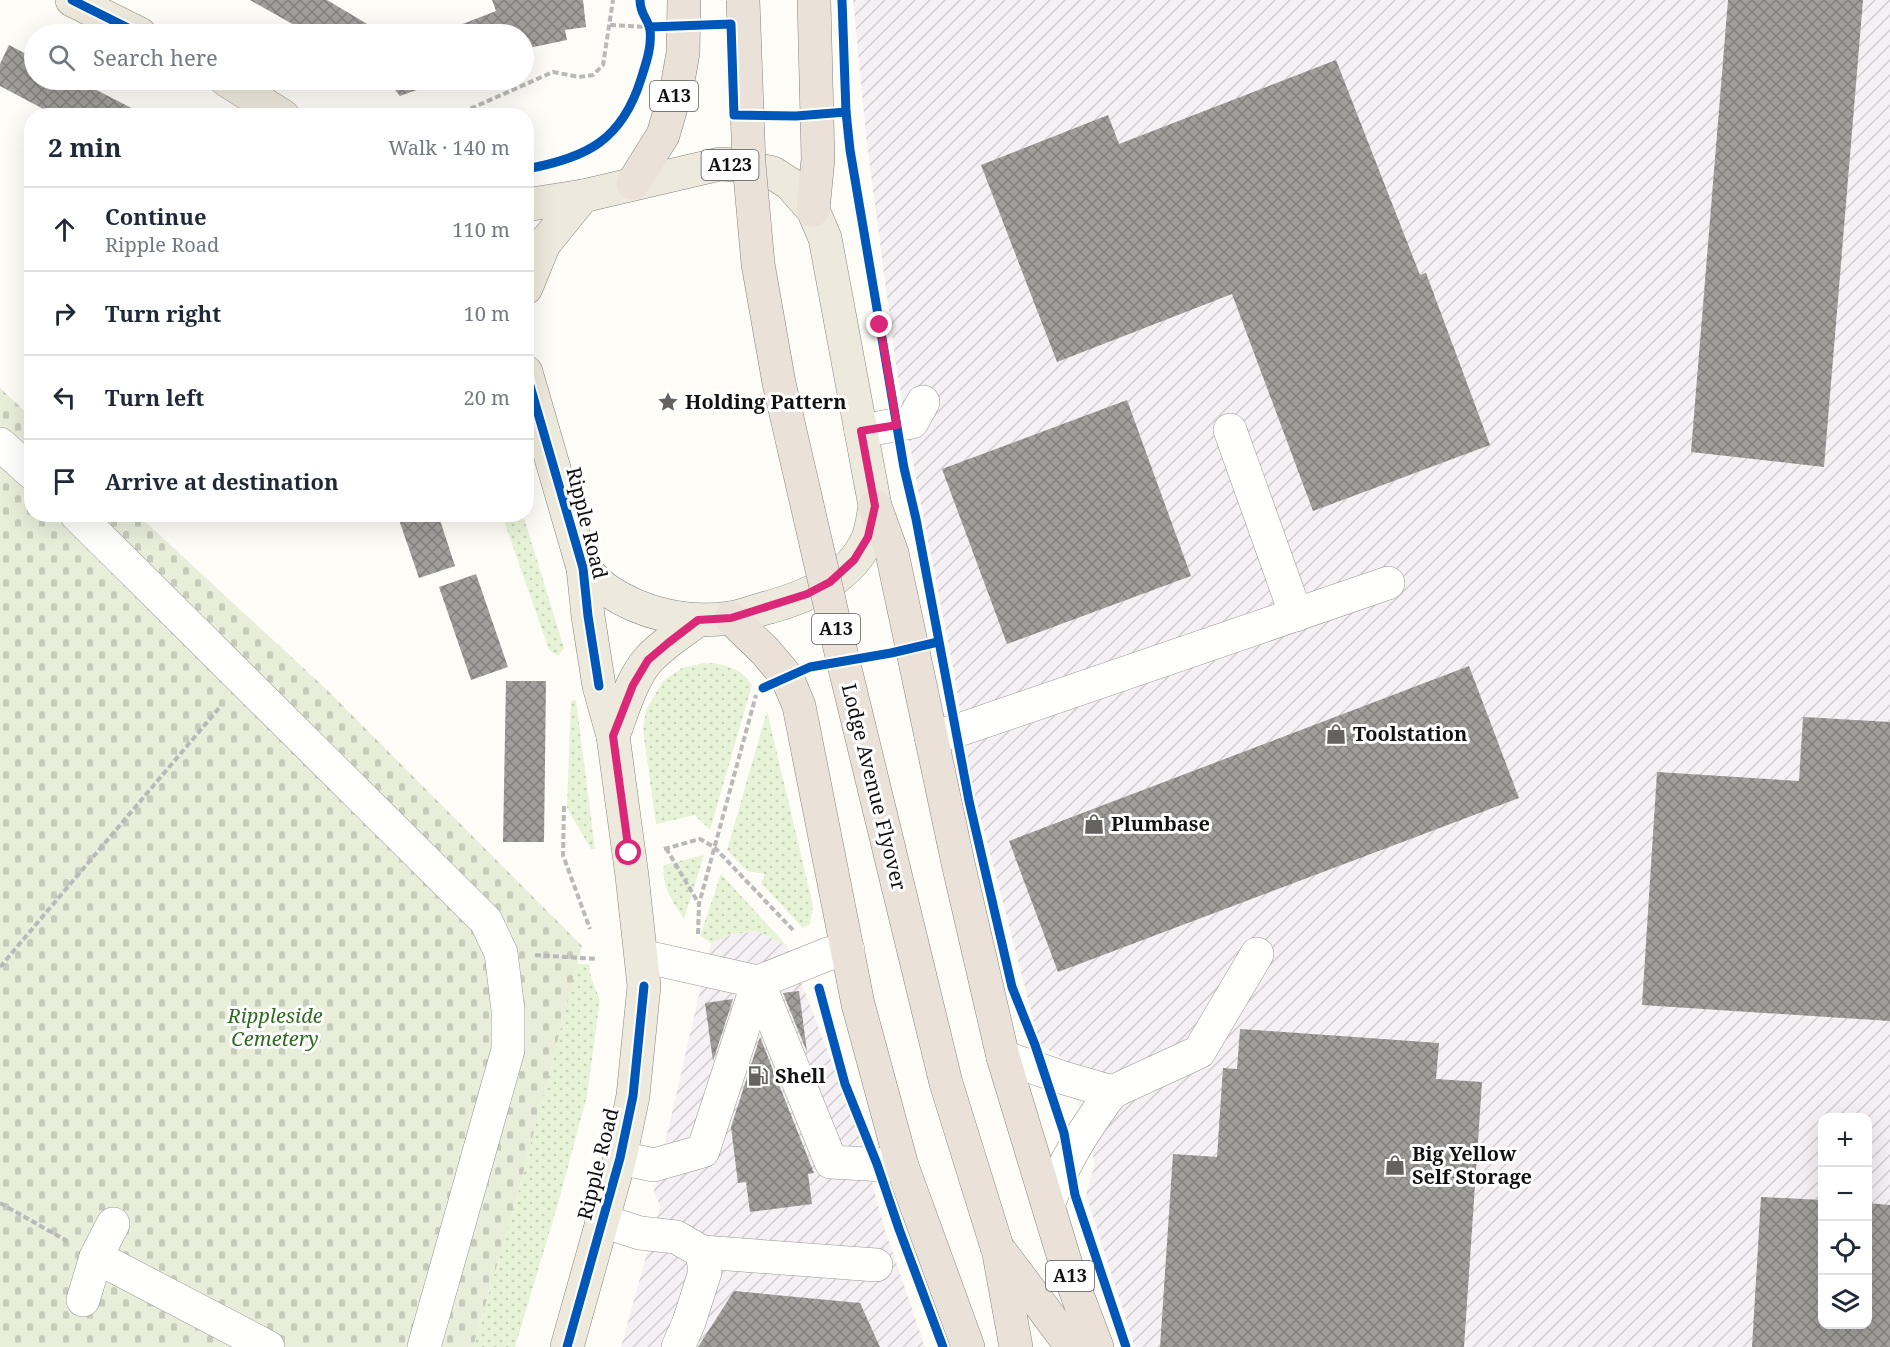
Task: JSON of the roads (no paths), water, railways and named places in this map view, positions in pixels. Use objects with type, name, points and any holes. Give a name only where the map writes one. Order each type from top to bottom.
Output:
[{"type":"highway","name":"Lodge Avenue Flyover","points":[[743,0],[749,164],[758,264],[779,383],[840,648],[946,1083],[997,1247],[1016,1347]]},
{"type":"highway","points":[[813,210],[818,159],[814,0]]},
{"type":"highway","name":"A13","points":[[633,183],[663,135],[677,87],[683,53],[684,13]]},
{"type":"highway","name":"A13","points":[[875,506],[891,553],[958,863],[1003,1057],[1067,1268],[1097,1347]]},
{"type":"highway","points":[[731,618],[765,651],[775,683],[799,706],[858,1004],[903,1166],[968,1347]]},
{"type":"highway","name":"Lodge Avenue Flyover","points":[[997,1247],[1072,1347]]},
{"type":"main road","points":[[72,0],[120,24]]},
{"type":"main road","points":[[242,90],[270,108]]},
{"type":"main road","name":"Ripple Road","points":[[534,204],[583,196],[720,164],[773,173],[790,184],[813,210],[825,237],[875,506],[868,537],[854,560],[830,582],[788,602],[731,618],[698,620],[652,612],[605,589],[583,568]]},
{"type":"main road","points":[[534,268],[544,244],[583,196]]},
{"type":"main road","name":"Ripple Road","points":[[534,400],[583,568],[599,686],[613,736],[644,986],[633,1096],[620,1158],[567,1347]]},
{"type":"main road","name":"Ripple Road","points":[[613,736],[633,685],[648,660],[698,620]]},
{"type":"lane","points":[[861,431],[912,422],[923,402]]},
{"type":"lane","points":[[1230,430],[1296,615]]},
{"type":"lane","points":[[0,444],[24,466]]},
{"type":"lane","points":[[84,522],[486,921],[501,953],[508,1010],[508,1050],[424,1347]]},
{"type":"lane","points":[[931,737],[956,731],[1388,583]]},
{"type":"lane","points":[[642,956],[758,982],[828,954],[848,950]]},
{"type":"lane","points":[[1049,1203],[1068,1158],[1112,1092],[1199,1052],[1257,954]]},
{"type":"lane","points":[[620,1158],[654,1165],[703,1151],[758,982]]},
{"type":"lane","points":[[758,982],[831,1162],[903,1166]]},
{"type":"lane","points":[[1003,1057],[1112,1092]]},
{"type":"lane","points":[[602,1221],[640,1233],[676,1237],[702,1252],[876,1266]]},
{"type":"lane","points":[[83,1300],[96,1257],[113,1224]]},
{"type":"lane","points":[[678,1347],[689,1322],[705,1272],[702,1252]]},
{"type":"lane","points":[[96,1257],[268,1347]]},
{"type":"place","name":"Holding Pattern","points":[[668,402]]},
{"type":"place","name":"Toolstation","points":[[1336,734]]},
{"type":"place","name":"Plumbase","points":[[1094,824]]},
{"type":"place","name":"Shell","points":[[758,1076]]},
{"type":"place","name":"Big Yellow Self Storage","points":[[1395,1165]]},
{"type":"park label","name":"Rippleside Cemetery","points":[[275,1028]]}]
